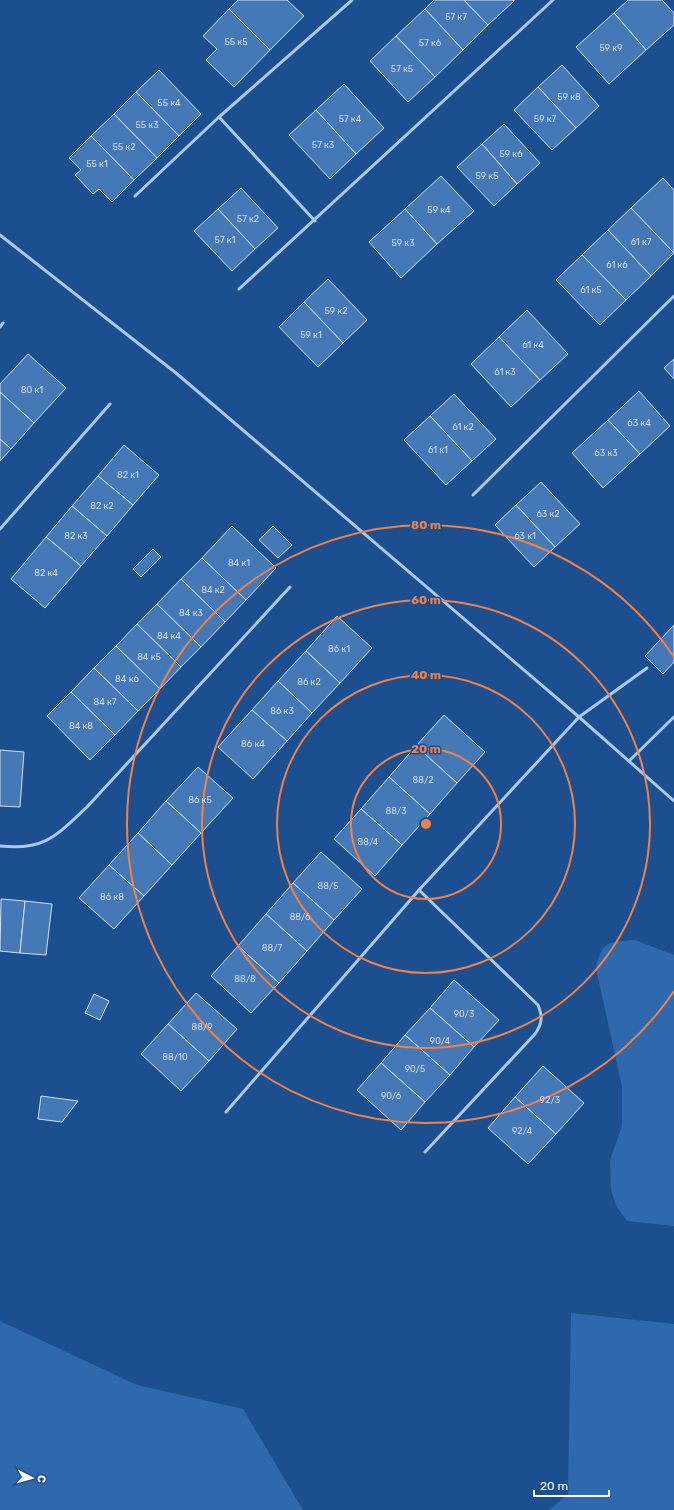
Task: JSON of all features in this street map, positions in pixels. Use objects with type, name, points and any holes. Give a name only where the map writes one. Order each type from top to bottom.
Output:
[{"type":"lane","points":[[135,196],[219,117],[352,0]]},
{"type":"lane","points":[[239,290],[553,0]]},
{"type":"lane","points":[[219,117],[315,221]]},
{"type":"lane","points":[[0,235],[176,373],[579,717],[674,801]]},
{"type":"lane","points":[[473,495],[674,296]]},
{"type":"lane","points":[[0,529],[110,404]]},
{"type":"lane","points":[[0,846],[16,848],[42,844],[64,828],[87,807],[290,587]]},
{"type":"lane","points":[[226,1112],[419,890],[579,717],[647,668]]},
{"type":"lane","points":[[629,761],[674,717]]},
{"type":"lane","points":[[419,890],[538,1006],[542,1013],[541,1024],[535,1034],[425,1152]]},
{"type":"shaded area","points":[[635,940],[674,955],[674,1226],[627,1221],[616,1206],[611,1189],[610,1160],[622,1126],[622,1087],[596,968],[601,952],[608,944],[619,941]]},
{"type":"shaded area","points":[[571,1313],[674,1324],[674,1510],[549,1510],[568,1494]]},
{"type":"shaded area","points":[[0,1321],[137,1385],[243,1409],[303,1510],[0,1510]]},
{"type":"building","points":[[238,0],[287,0],[304,16],[270,50],[229,9]]},
{"type":"building","points":[[434,0],[464,0],[488,25],[463,50],[425,9]]},
{"type":"building","points":[[464,0],[514,0],[514,1],[488,25]]},
{"type":"building","points":[[628,0],[662,0],[674,13],[674,25],[646,50],[614,13]]},
{"type":"building","points":[[229,9],[270,50],[234,87],[206,60],[217,49],[203,36]]},
{"type":"building","points":[[425,9],[463,50],[435,77],[396,36]]},
{"type":"building","points":[[614,13],[646,50],[609,84],[576,47]]},
{"type":"building","points":[[396,36],[435,77],[408,102],[370,61]]},
{"type":"building","points":[[562,65],[599,106],[576,128],[538,87]]},
{"type":"building","points":[[159,70],[201,114],[179,136],[136,92]]},
{"type":"building","points":[[344,84],[384,128],[356,154],[316,110]]},
{"type":"building","points":[[538,87],[576,128],[552,150],[514,110]]},
{"type":"building","points":[[136,92],[179,136],[157,158],[114,114]]},
{"type":"building","points":[[316,110],[356,154],[330,179],[289,135]]},
{"type":"building","points":[[114,114],[157,158],[134,180],[91,136]]},
{"type":"building","points":[[504,124],[540,163],[517,184],[482,144]]},
{"type":"building","points":[[91,136],[134,180],[112,202],[99,189],[93,194],[75,175],[81,170],[69,158]]},
{"type":"building","points":[[482,144],[517,184],[494,206],[457,167]]},
{"type":"building","points":[[441,176],[474,211],[437,244],[405,209]]},
{"type":"building","points":[[663,178],[674,190],[674,253],[631,208]]},
{"type":"building","points":[[241,188],[278,228],[255,249],[218,209]]},
{"type":"building","points":[[631,208],[674,253],[651,276],[608,230]]},
{"type":"building","points":[[218,209],[255,249],[232,271],[194,231]]},
{"type":"building","points":[[405,209],[437,244],[401,278],[369,242]]},
{"type":"building","points":[[608,230],[651,276],[626,300],[582,255]]},
{"type":"building","points":[[582,255],[626,300],[600,325],[556,280]]},
{"type":"building","points":[[328,279],[367,320],[343,343],[304,302]]},
{"type":"building","points":[[304,302],[343,343],[318,367],[279,327]]},
{"type":"building","points":[[527,310],[568,354],[540,380],[499,337]]},
{"type":"building","points":[[499,337],[540,380],[511,407],[471,364]]},
{"type":"building","points":[[28,354],[66,388],[34,423],[0,392],[0,384]]},
{"type":"building","points":[[674,359],[674,379],[664,368]]},
{"type":"building","points":[[639,391],[670,426],[640,454],[608,420]]},
{"type":"building","points":[[0,392],[34,423],[11,449],[0,439]]},
{"type":"building","points":[[454,394],[496,439],[472,461],[430,416]]},
{"type":"building","points":[[430,416],[472,461],[446,485],[404,440]]},
{"type":"building","points":[[608,420],[640,454],[603,488],[572,453]]},
{"type":"building","points":[[0,439],[11,449],[0,461]]},
{"type":"building","points":[[124,445],[159,475],[133,505],[98,476]]},
{"type":"building","points":[[98,476],[133,505],[107,536],[72,506]]},
{"type":"building","points":[[541,482],[580,524],[555,547],[516,505]]},
{"type":"building","points":[[516,505],[555,547],[534,567],[495,525]]},
{"type":"building","points":[[72,506],[107,536],[81,566],[46,537]]},
{"type":"building","points":[[232,526],[276,568],[246,600],[202,558]]},
{"type":"building","points":[[273,526],[292,545],[278,558],[259,540]]},
{"type":"building","points":[[46,537],[81,566],[45,608],[11,579]]},
{"type":"building","points":[[153,549],[161,557],[141,577],[133,569]]},
{"type":"building","points":[[202,558],[246,600],[225,622],[181,579]]},
{"type":"building","points":[[181,579],[225,622],[201,647],[157,604]]},
{"type":"building","points":[[157,604],[201,647],[181,667],[137,624]]},
{"type":"building","points":[[337,616],[372,648],[340,683],[306,651]]},
{"type":"building","points":[[137,624],[181,667],[160,689],[116,646]]},
{"type":"building","points":[[674,625],[674,662],[663,674],[645,656]]},
{"type":"building","points":[[116,646],[160,689],[138,711],[94,668]]},
{"type":"building","points":[[306,651],[340,683],[312,713],[278,681]]},
{"type":"building","points":[[94,668],[138,711],[115,735],[71,692]]},
{"type":"building","points":[[278,681],[312,713],[287,741],[252,710]]},
{"type":"building","points":[[71,692],[115,735],[90,760],[47,716]]},
{"type":"building","points":[[252,710],[287,741],[253,779],[218,747]]},
{"type":"building","points":[[444,715],[485,752],[457,783],[416,746]]},
{"type":"building","points":[[416,746],[457,783],[430,814],[389,777]]},
{"type":"building","points":[[0,750],[24,752],[20,807],[0,806]]},
{"type":"building","points":[[198,767],[233,798],[201,833],[166,801]]},
{"type":"building","points":[[389,777],[430,814],[402,845],[361,809]]},
{"type":"building","points":[[166,801],[201,833],[172,865],[138,833]]},
{"type":"building","points":[[361,809],[402,845],[375,876],[334,839]]},
{"type":"building","points":[[138,833],[172,865],[144,896],[109,865]]},
{"type":"building","points":[[321,852],[362,889],[334,920],[293,883]]},
{"type":"building","points":[[109,865],[144,896],[114,929],[79,898]]},
{"type":"building","points":[[293,883],[334,920],[307,951],[266,914]]},
{"type":"building","points":[[1,899],[25,901],[20,953],[0,951]]},
{"type":"building","points":[[25,901],[52,904],[46,955],[20,953]]},
{"type":"building","points":[[266,914],[307,951],[279,983],[238,946]]},
{"type":"building","points":[[238,946],[279,983],[251,1013],[211,976]]},
{"type":"building","points":[[454,980],[499,1020],[474,1047],[430,1008]]},
{"type":"building","points":[[196,993],[237,1029],[209,1061],[168,1024]]},
{"type":"building","points":[[94,994],[109,1001],[100,1020],[85,1013]]},
{"type":"building","points":[[430,1008],[474,1047],[450,1075],[405,1035]]},
{"type":"building","points":[[168,1024],[209,1061],[181,1091],[141,1054]]},
{"type":"building","points":[[405,1035],[450,1075],[425,1102],[381,1063]]},
{"type":"building","points":[[381,1063],[425,1102],[401,1130],[357,1090]]},
{"type":"building","points":[[543,1066],[584,1103],[556,1134],[515,1097]]},
{"type":"building","points":[[41,1096],[78,1101],[62,1122],[38,1119]]},
{"type":"building","points":[[515,1097],[556,1134],[528,1164],[488,1128]]}]
